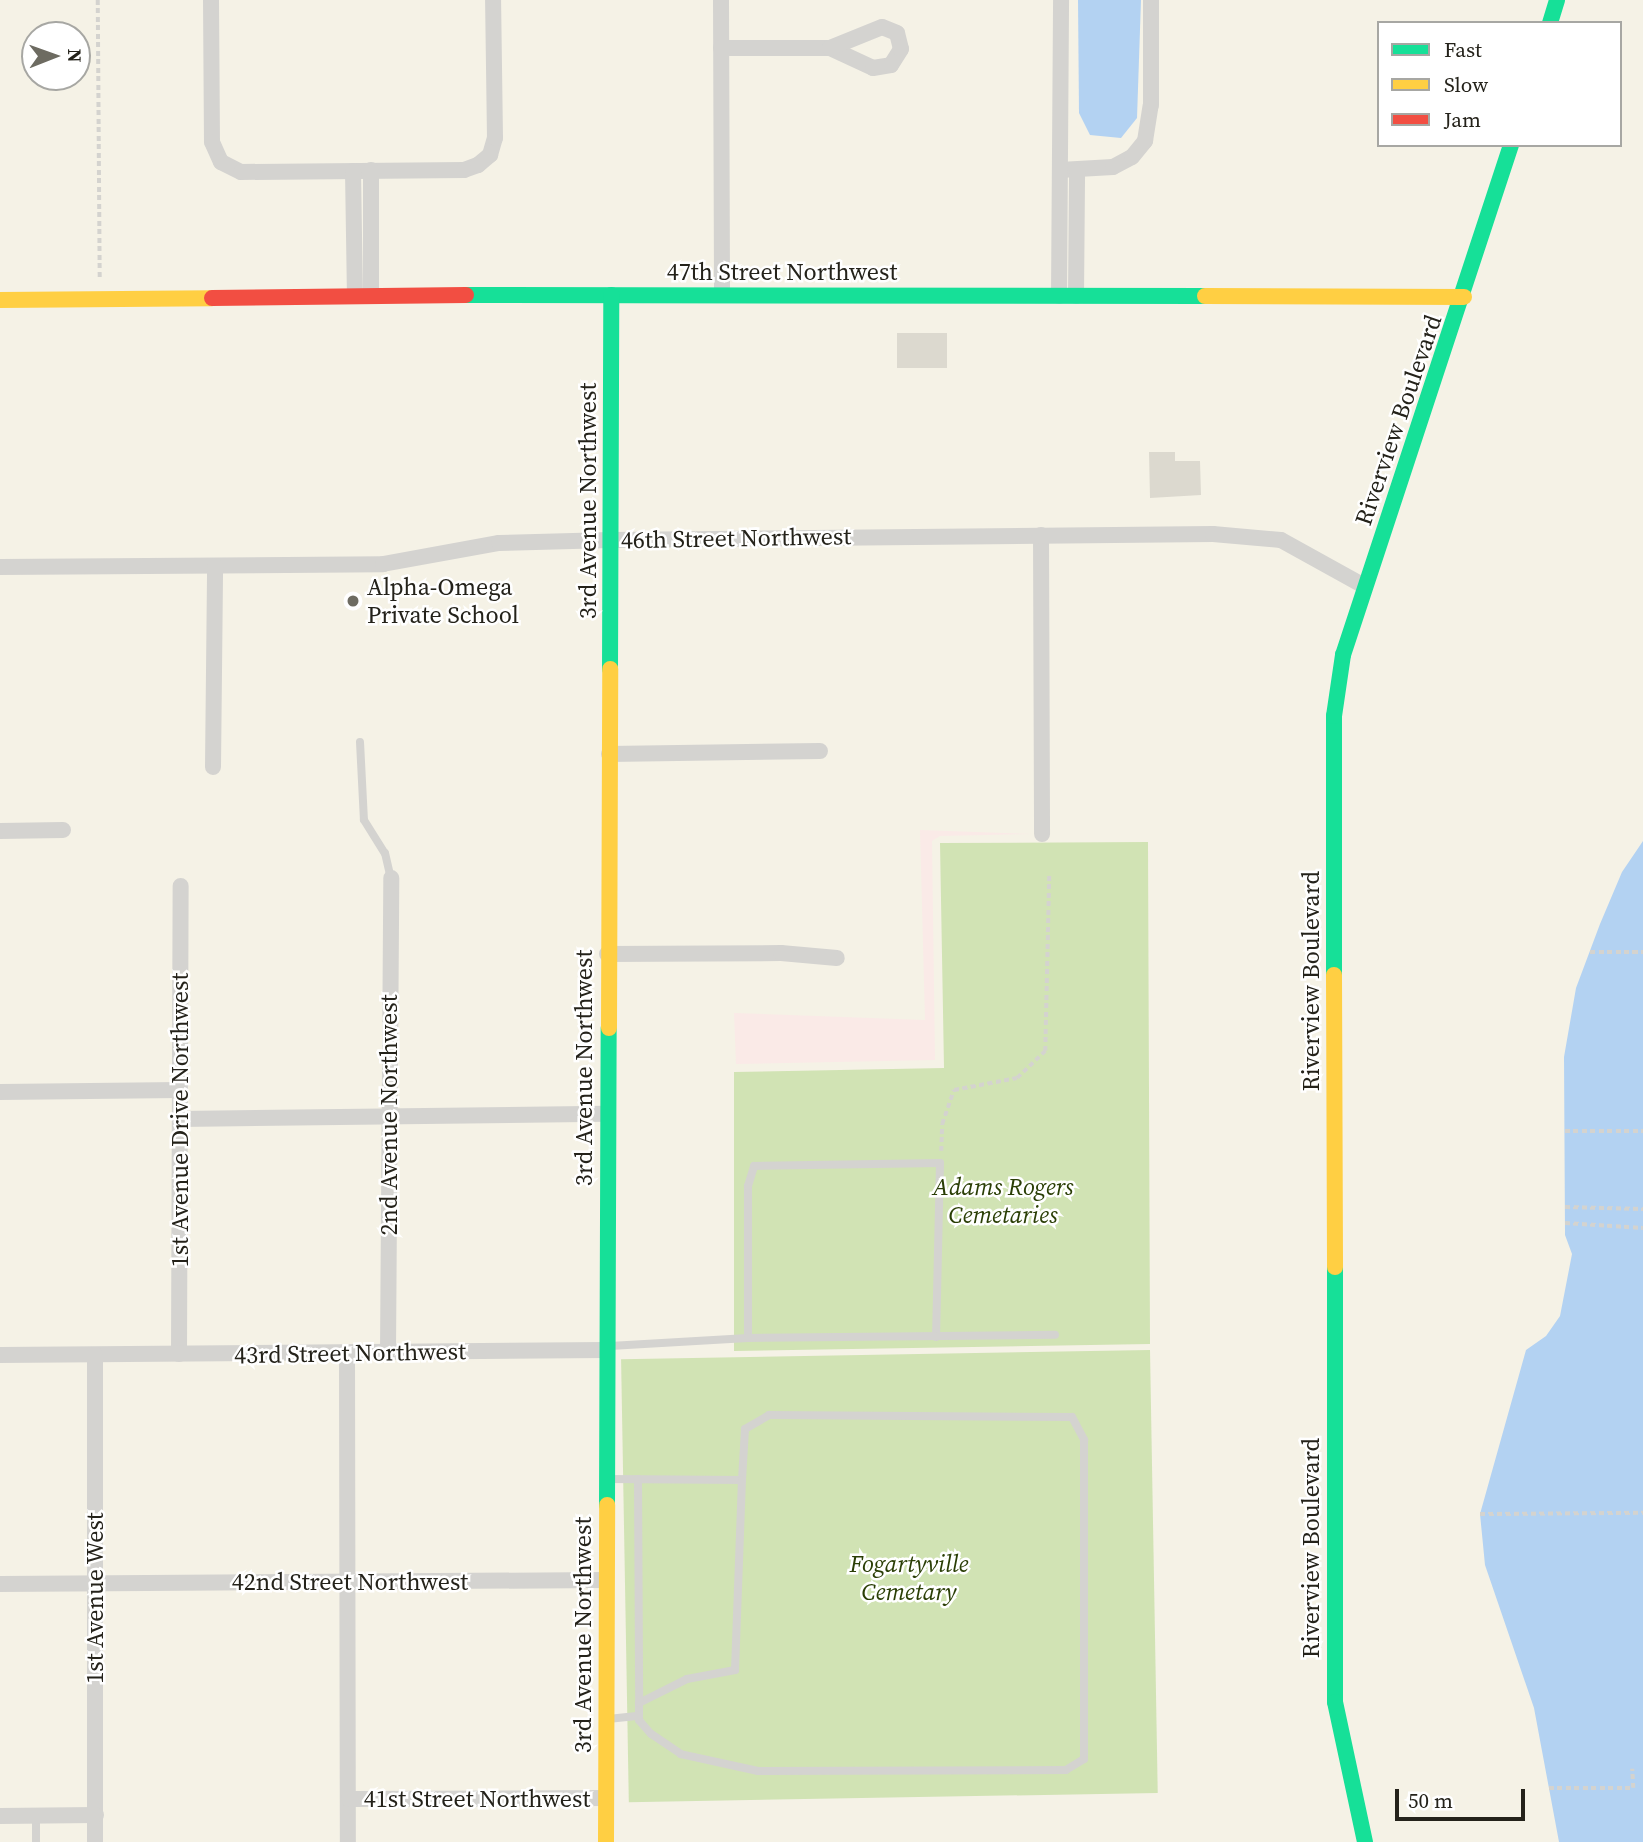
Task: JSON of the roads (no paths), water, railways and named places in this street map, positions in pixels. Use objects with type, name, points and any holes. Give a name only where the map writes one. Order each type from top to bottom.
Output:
[{"type":"street","points":[[211,0],[212,142],[216,156],[227,167],[241,172],[464,170],[486,160],[495,138],[494,0]]},
{"type":"street","points":[[721,0],[722,295]]},
{"type":"street","points":[[1059,296],[1061,0]]},
{"type":"street","points":[[1060,170],[1113,167],[1132,157],[1145,141],[1151,105],[1151,0]]},
{"type":"street","points":[[1551,21],[1557,0]]},
{"type":"street","points":[[721,48],[830,48]]},
{"type":"street","name":"Riverview Boulevard","points":[[1365,1842],[1335,1702],[1334,716],[1343,655],[1364,586],[1464,297],[1510,147]]},
{"type":"street","points":[[363,296],[371,170]]},
{"type":"street","points":[[353,171],[363,296]]},
{"type":"street","points":[[1076,296],[1077,171]]},
{"type":"street","name":"47th Street Northwest","points":[[0,300],[611,295],[1464,297]]},
{"type":"street","name":"3rd Avenue Northwest","points":[[606,1842],[605,1350],[611,295]]},
{"type":"street","points":[[1041,535],[1042,834]]},
{"type":"street","name":"46th Street Northwest","points":[[0,567],[383,564],[499,543],[610,540],[1258,535],[1299,548],[1364,586]]},
{"type":"street","points":[[214,768],[215,566]]},
{"type":"street","points":[[609,754],[820,751]]},
{"type":"street","points":[[0,831],[63,830]]},
{"type":"street","name":"2nd Avenue Northwest","points":[[388,1353],[391,878]]},
{"type":"street","name":"1st Avenue Drive Northwest","points":[[179,1354],[181,886]]},
{"type":"street","points":[[607,954],[781,953],[837,958]]},
{"type":"street","points":[[0,1092],[180,1090]]},
{"type":"street","points":[[180,1119],[606,1114]]},
{"type":"street","name":"43rd Street Northwest","points":[[0,1355],[605,1350]]},
{"type":"street","points":[[347,1353],[348,1842]]},
{"type":"street","name":"1st Avenue West","points":[[95,1355],[95,1842]]},
{"type":"street","name":"42nd Street Northwest","points":[[0,1584],[605,1580]]},
{"type":"street","name":"41st Street Northwest","points":[[349,1799],[606,1798]]},
{"type":"street","points":[[0,1816],[96,1815]]},
{"type":"lane","points":[[360,742],[364,820],[385,853],[391,878]]},
{"type":"lane","points":[[748,1338],[748,1186],[754,1166],[940,1163],[936,1337]]},
{"type":"lane","points":[[605,1350],[615,1343],[748,1338],[1055,1335]]},
{"type":"lane","points":[[638,1479],[639,1716],[651,1734],[681,1754],[758,1771],[1066,1770],[1084,1759],[1084,1440],[1072,1417],[769,1415],[745,1429],[736,1670],[687,1679],[639,1703]]},
{"type":"lane","points":[[605,1479],[742,1480]]},
{"type":"lane","points":[[606,1719],[639,1716]]},
{"type":"lane","points":[[36,1815],[36,1842]]},
{"type":"water","points":[[1078,0],[1141,0],[1137,118],[1121,138],[1090,135],[1079,113]]},
{"type":"water","points":[[1643,841],[1643,1842],[1559,1842],[1534,1708],[1485,1565],[1480,1514],[1526,1350],[1546,1336],[1560,1316],[1572,1254],[1565,1235],[1564,1057],[1576,988],[1622,872]]},
{"type":"place","name":"Alpha-Omega Private School","points":[[353,601]]},
{"type":"park label","name":"Adams Rogers Cemetaries","points":[[1003,1201]]},
{"type":"park label","name":"Fogartyville Cemetary","points":[[909,1578]]}]
